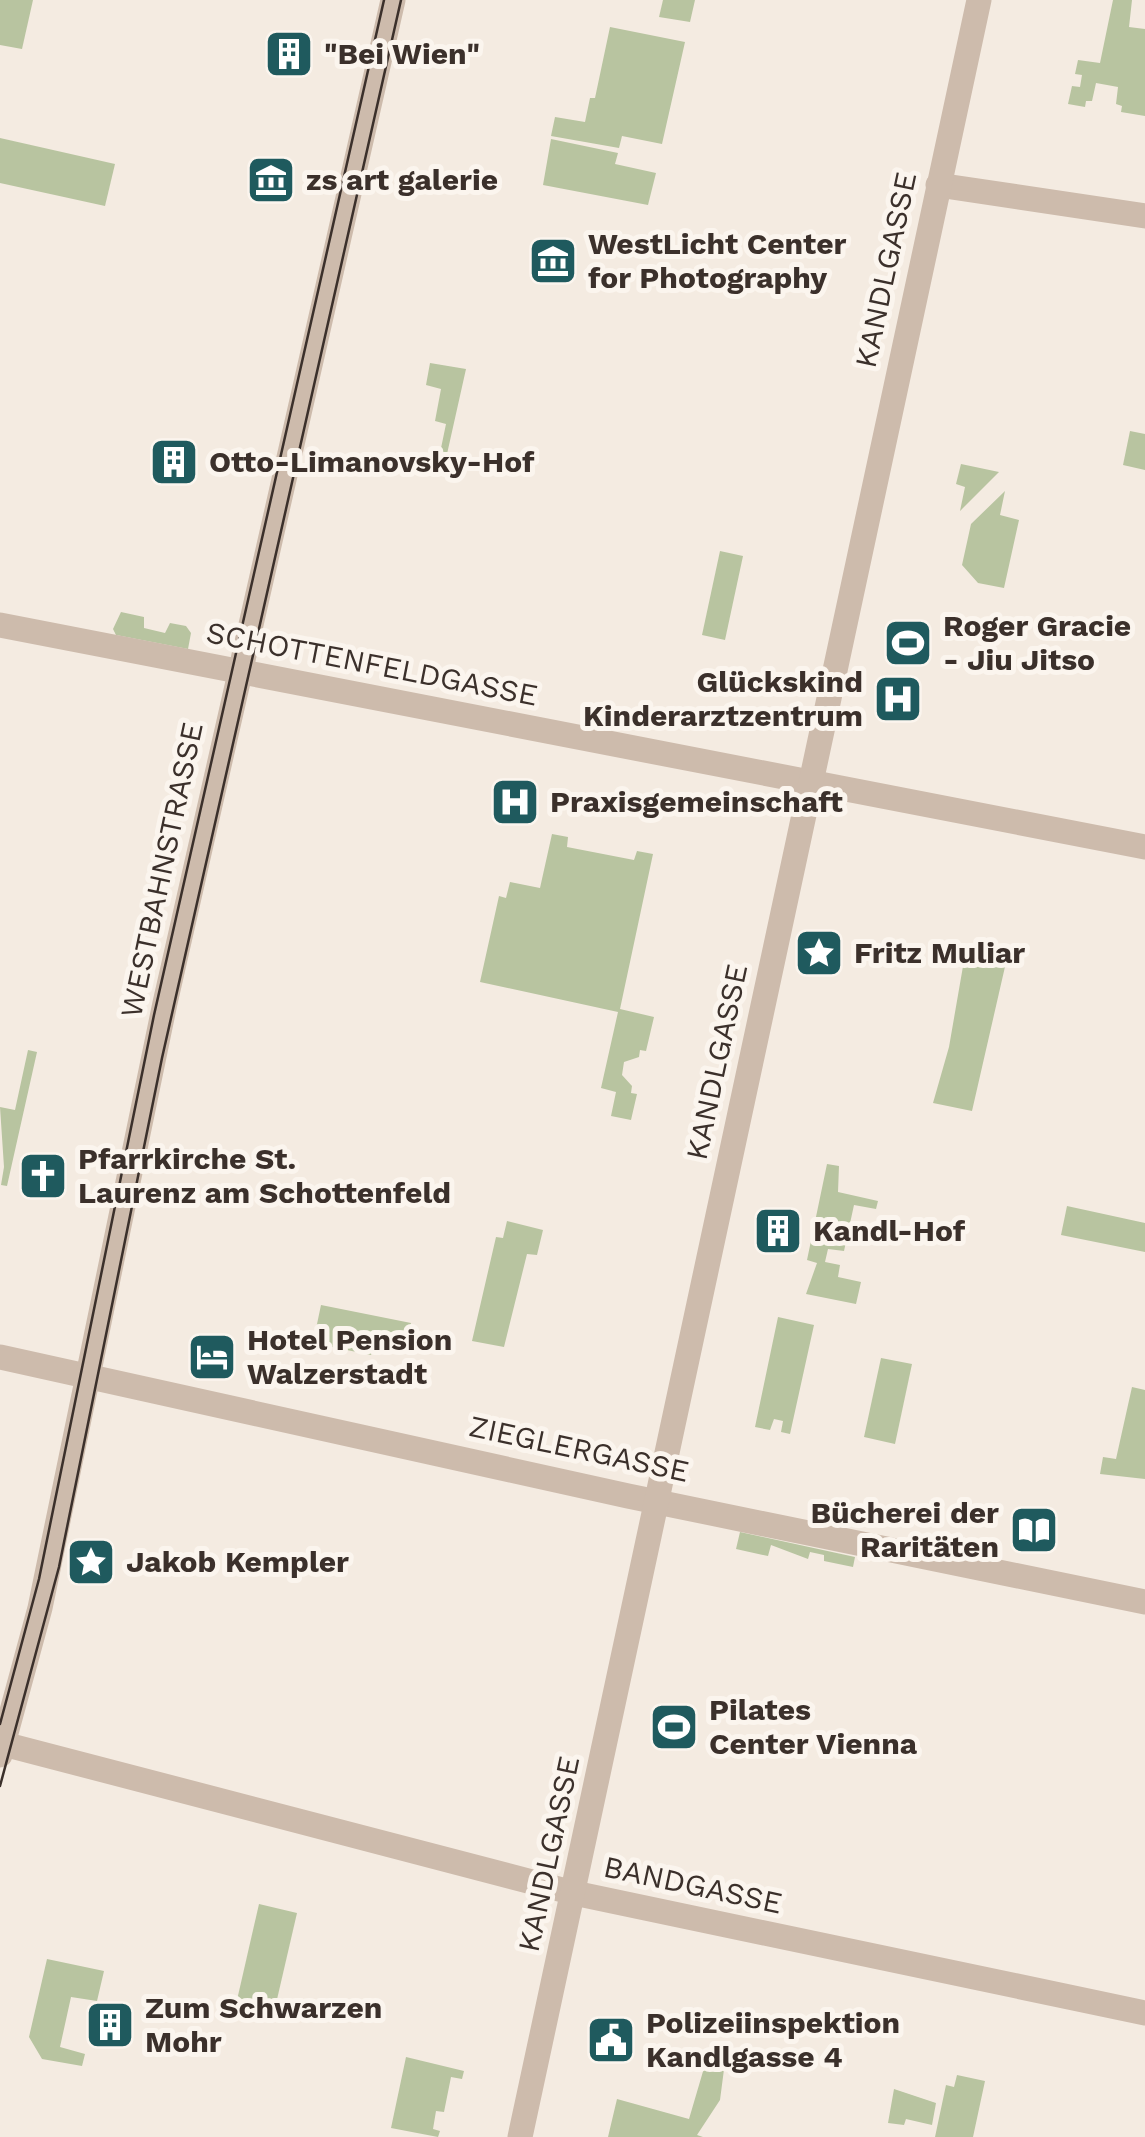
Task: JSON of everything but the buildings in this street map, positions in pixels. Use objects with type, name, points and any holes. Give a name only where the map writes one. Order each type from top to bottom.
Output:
[{"type":"street","name":"WESTBAHNSTRASSE","points":[[1,1747],[40,1608],[164,1004],[393,0]]},
{"type":"street","name":"KANDLGASSE","points":[[520,2137],[978,0]]},
{"type":"street","points":[[938,185],[1145,216]]},
{"type":"street","name":"SCHOTTENFELDGASSE","points":[[0,624],[1145,848]]},
{"type":"street","name":"ZIEGLERGASSE","points":[[0,1357],[1145,1602]]},
{"type":"street","name":"BANDGASSE","points":[[1,1747],[574,1894],[1145,2013]]},
{"type":"green space","points":[[0,0],[33,0],[22,49],[0,45]]},
{"type":"green space","points":[[663,0],[695,0],[690,22],[659,17]]},
{"type":"green space","points":[[1113,0],[1132,0],[1129,27],[1145,29],[1145,116],[1121,112],[1122,106],[1116,104],[1118,87],[1096,83],[1092,101],[1086,101],[1085,107],[1068,104],[1072,86],[1080,87],[1082,75],[1075,74],[1078,60],[1100,63]]},
{"type":"green space","points":[[610,27],[685,42],[662,144],[622,136],[619,148],[551,136],[555,117],[585,122],[590,98],[595,98]]},
{"type":"green space","points":[[0,138],[115,164],[105,206],[0,183]]},
{"type":"green space","points":[[551,139],[618,153],[615,164],[656,173],[648,205],[543,185]]},
{"type":"green space","points":[[430,363],[466,369],[447,454],[440,453],[446,424],[435,421],[441,389],[426,385]]},
{"type":"green space","points":[[1130,431],[1145,434],[1145,470],[1123,465]]},
{"type":"green space","points":[[961,464],[999,472],[960,511],[965,487],[956,484]]},
{"type":"green space","points":[[1005,491],[1000,515],[1019,520],[1004,588],[978,583],[962,565],[971,524]]},
{"type":"green space","points":[[720,551],[743,556],[725,640],[702,635]]},
{"type":"green space","points":[[121,612],[144,617],[144,628],[165,633],[170,623],[186,626],[191,633],[188,649],[116,635],[113,629]]},
{"type":"green space","points":[[552,834],[568,837],[567,847],[634,860],[637,851],[653,854],[620,1009],[654,1017],[646,1051],[640,1050],[639,1057],[624,1062],[622,1075],[632,1086],[631,1093],[637,1094],[631,1120],[611,1116],[616,1092],[601,1088],[618,1012],[480,982],[499,896],[506,898],[510,882],[540,888]]},
{"type":"green space","points":[[966,949],[1007,958],[972,1111],[933,1103],[949,1047]]},
{"type":"green space","points":[[28,1050],[37,1052],[7,1186],[1,1185],[4,1167],[0,1107],[15,1110]]},
{"type":"green space","points":[[827,1164],[839,1166],[838,1192],[878,1201],[876,1209],[854,1205],[844,1251],[828,1249],[825,1262],[840,1265],[838,1277],[861,1282],[856,1304],[806,1294],[817,1263],[807,1260]]},
{"type":"green space","points":[[1067,1206],[1145,1223],[1145,1252],[1061,1235]]},
{"type":"green space","points":[[507,1221],[543,1230],[537,1255],[527,1254],[504,1347],[472,1341],[496,1237],[503,1238]]},
{"type":"green space","points":[[321,1305],[411,1323],[404,1353],[374,1346],[371,1355],[313,1343]]},
{"type":"green space","points":[[778,1317],[814,1325],[790,1434],[781,1432],[783,1421],[774,1419],[770,1430],[755,1427]]},
{"type":"green space","points":[[881,1358],[912,1364],[895,1444],[864,1437]]},
{"type":"green space","points":[[1132,1387],[1145,1390],[1145,1479],[1100,1474],[1103,1457],[1116,1459]]},
{"type":"green space","points":[[740,1532],[855,1557],[853,1567],[824,1561],[824,1555],[810,1552],[808,1559],[771,1545],[768,1556],[736,1549]]},
{"type":"green space","points":[[259,1904],[297,1913],[275,2008],[237,2000]]},
{"type":"green space","points":[[47,1959],[104,1971],[97,2001],[71,1997],[60,2047],[85,2054],[82,2066],[42,2059],[29,2037]]},
{"type":"green space","points":[[709,2051],[726,2054],[720,2100],[697,2135],[703,2137],[608,2137],[617,2099],[689,2119]]},
{"type":"green space","points":[[406,2057],[464,2071],[462,2079],[451,2077],[444,2112],[436,2111],[433,2129],[440,2131],[438,2137],[391,2128]]},
{"type":"green space","points":[[957,2075],[985,2081],[973,2137],[935,2137],[946,2085],[954,2087]]},
{"type":"green space","points":[[894,2089],[936,2103],[932,2125],[906,2119],[904,2125],[888,2123]]},
{"type":"tram line","points":[[0,1724],[39,1579],[154,1015],[384,0]]},
{"type":"tram line","points":[[0,1786],[59,1567],[162,1058],[401,0]]},
{"type":"place","name":"\"Bei Wien\"","points":[[289,54]]},
{"type":"place","name":"zs art galerie","points":[[271,180]]},
{"type":"place","name":"WestLicht Center for Photography","points":[[553,261]]},
{"type":"place","name":"Otto-Limanovsky-Hof","points":[[174,462]]},
{"type":"place","name":"Roger Gracie - Jiu Jitso","points":[[908,643]]},
{"type":"place","name":"Glückskind Kinderarztzentrum","points":[[898,699]]},
{"type":"place","name":"Praxisgemeinschaft","points":[[515,802]]},
{"type":"place","name":"Fritz Muliar","points":[[819,953]]},
{"type":"place","name":"Pfarrkirche St. Laurenz am Schottenfeld","points":[[43,1176]]},
{"type":"place","name":"Kandl-Hof","points":[[778,1231]]},
{"type":"place","name":"Hotel Pension Walzerstadt","points":[[212,1357]]},
{"type":"place","name":"Bücherei der Raritäten","points":[[1034,1530]]},
{"type":"place","name":"Jakob Kempler","points":[[91,1562]]},
{"type":"place","name":"Pilates Center Vienna","points":[[674,1727]]},
{"type":"place","name":"Zum Schwarzen Mohr","points":[[110,2025]]},
{"type":"place","name":"Polizeiinspektion Kandlgasse 4","points":[[611,2040]]}]
